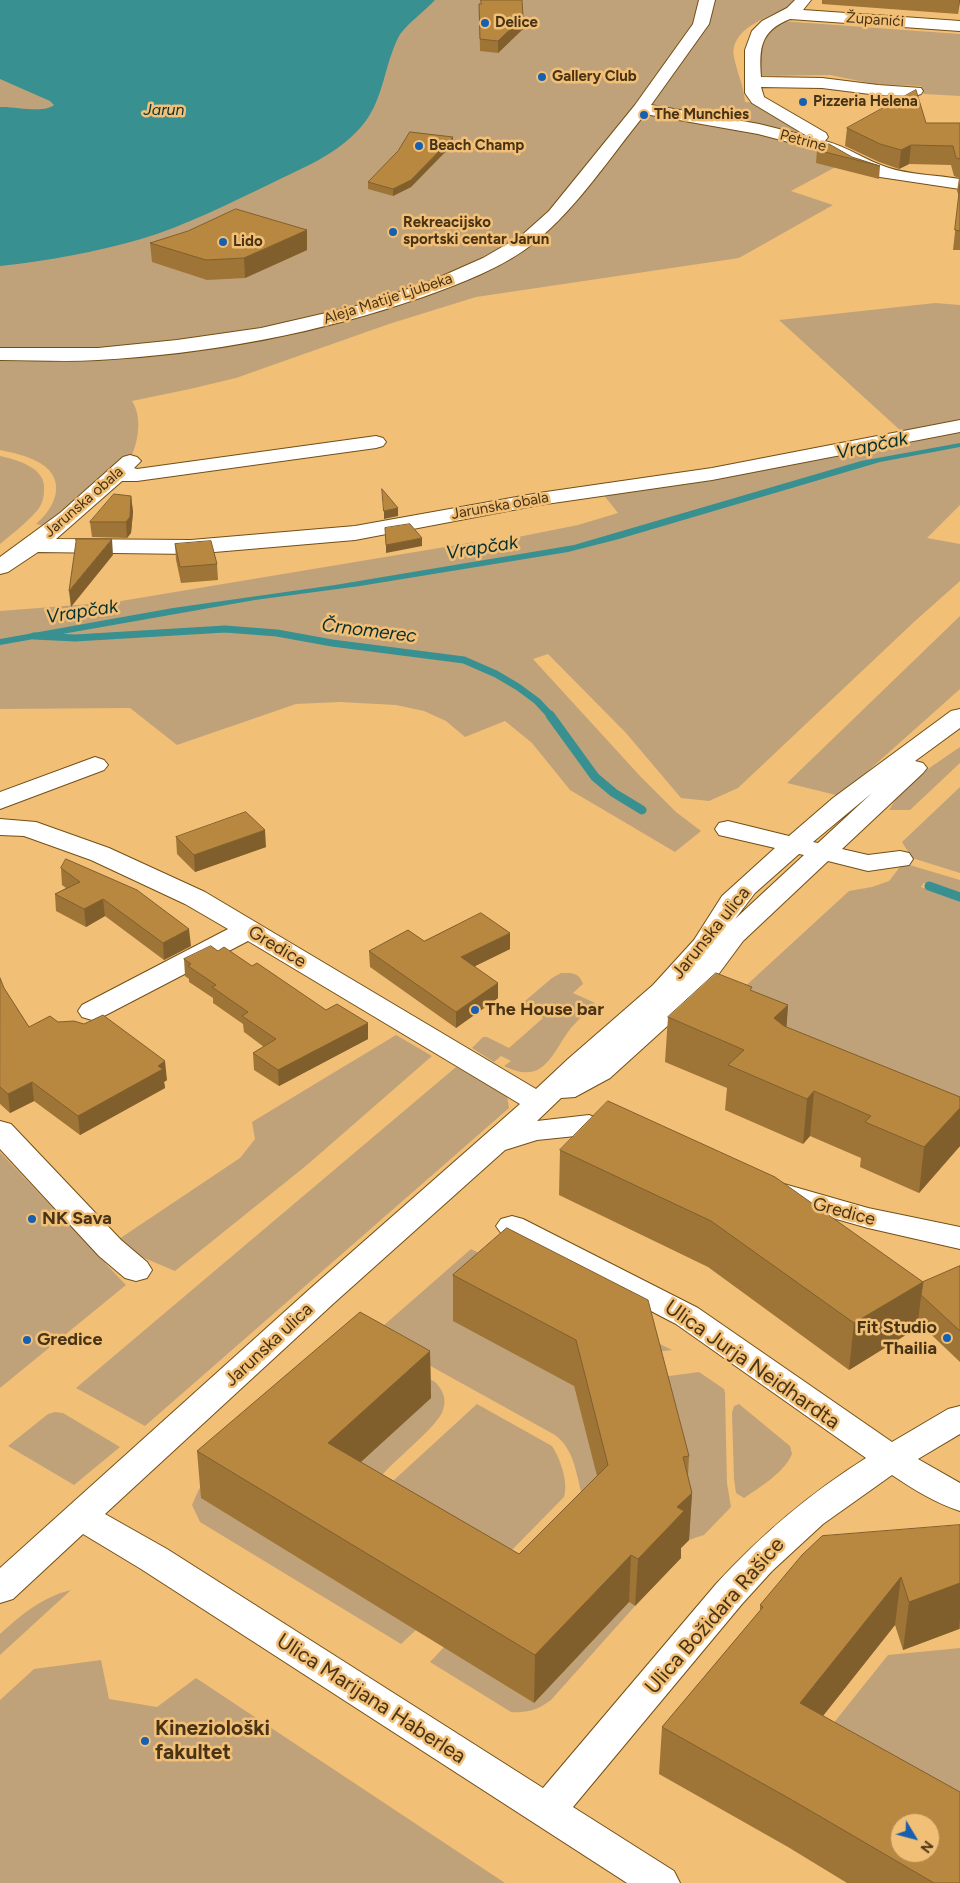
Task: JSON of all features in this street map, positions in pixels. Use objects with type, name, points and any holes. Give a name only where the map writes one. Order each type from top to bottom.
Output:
[{"type":"street","name":"Aleja Matije Ljubeka","points":[[0,354],[98,354],[218,341],[317,322],[372,308],[438,285],[490,262],[527,240],[555,214],[641,108],[701,24],[707,0]]},
{"type":"street","name":"Županići","points":[[803,0],[789,14],[765,25],[752,44],[753,93],[758,100],[811,130],[829,147]]},
{"type":"street","name":"Županići","points":[[789,14],[960,26]]},
{"type":"street","points":[[753,82],[822,83],[878,90],[915,91]]},
{"type":"street","name":"Petrine","points":[[641,108],[747,126],[829,147],[858,163],[886,173],[960,184]]},
{"type":"street","name":"Jarunska obala","points":[[36,545],[191,548],[355,533],[539,499],[712,474],[960,426]]},
{"type":"street","name":"Jarunska obala","points":[[0,567],[36,545],[125,467],[137,475],[376,442]]},
{"type":"street","name":"Jarunska ulica","points":[[0,1589],[82,1517],[323,1295],[539,1103],[578,1065],[663,991],[704,944],[737,897],[795,844],[842,803],[960,716]]},
{"type":"street","name":"Jarunska ulica","points":[[539,1103],[600,1072],[696,985],[733,936],[824,851],[916,766],[960,736]]},
{"type":"street","points":[[0,801],[95,765]]},
{"type":"street","name":"Gredice","points":[[0,827],[27,828],[100,854],[195,898],[539,1103]]},
{"type":"street","points":[[728,829],[868,863],[900,858]]},
{"type":"street","points":[[92,1011],[248,930]]},
{"type":"street","points":[[589,1125],[584,1103],[587,1087],[600,1072]]},
{"type":"street","points":[[492,1144],[535,1131],[589,1125],[644,1148]]},
{"type":"street","points":[[0,1131],[110,1248],[136,1270]]},
{"type":"street","name":"Gredice","points":[[752,1184],[824,1207],[960,1238]]},
{"type":"street","name":"Ulica Jurja Neidhardta","points":[[512,1226],[687,1316],[845,1428],[925,1480],[960,1498]]},
{"type":"street","name":"Ulica Božidara Rašice","points":[[547,1812],[729,1594],[760,1560],[790,1532],[834,1496],[890,1458],[960,1418]]},
{"type":"street","name":"Ulica Marijana Haberlea","points":[[82,1517],[162,1565],[660,1883]]},
{"type":"shaded area","name":"Rekreacijsko sportski centar Jarun","points":[[0,0],[798,0],[797,4],[767,17],[746,29],[734,46],[734,57],[745,102],[758,103],[811,136],[845,162],[791,191],[833,205],[739,258],[476,297],[389,324],[236,378],[132,401],[137,414],[138,428],[136,443],[131,457],[51,527],[36,524],[49,510],[53,502],[56,494],[54,477],[40,463],[21,455],[0,450]]},
{"type":"shaded area","points":[[781,21],[960,34],[960,96],[924,94],[921,86],[874,84],[830,75],[759,76],[764,39],[773,27]]},
{"type":"shaded area","points":[[935,303],[960,305],[960,421],[901,431],[779,320]]},
{"type":"shaded area","points":[[960,428],[960,505],[927,538],[960,544],[960,581],[738,788],[709,801],[681,798],[626,733],[548,654],[533,659],[640,776],[676,812],[701,831],[675,852],[570,790],[532,743],[505,721],[465,737],[446,721],[424,711],[396,705],[340,702],[296,704],[177,745],[130,708],[0,709],[0,611],[115,602],[475,542],[478,545],[578,525],[618,513],[603,494]]},
{"type":"shaded area","points":[[0,456],[30,466],[41,476],[44,483],[44,491],[42,503],[37,511],[0,544]]},
{"type":"shaded area","points":[[960,616],[960,689],[840,796],[787,783]]},
{"type":"shaded area","points":[[960,747],[960,763],[910,810],[889,810],[901,791],[925,771]]},
{"type":"shaded area","points":[[960,787],[960,873],[912,858],[902,842]]},
{"type":"shaded area","points":[[903,863],[960,880],[960,894],[931,884],[924,883],[921,887],[960,900],[960,1120],[715,1014],[849,891],[872,887],[889,881]]},
{"type":"shaded area","points":[[561,973],[577,975],[583,984],[573,993],[595,1003],[571,1028],[552,1057],[538,1070],[529,1072],[518,1071],[504,1066],[511,1061],[501,1056],[494,1062],[472,1048],[483,1037],[487,1037],[509,1048],[543,1018],[518,1007],[552,978]]},
{"type":"shaded area","points":[[396,1035],[432,1056],[307,1165],[175,1271],[130,1252],[116,1241],[240,1158],[255,1139],[252,1122]]},
{"type":"shaded area","points":[[456,1067],[507,1096],[509,1108],[145,1426],[76,1388]]},
{"type":"shaded area","name":"NK Sava","points":[[0,1152],[126,1285],[0,1388]]},
{"type":"shaded area","points":[[471,1249],[672,1350],[648,1353],[574,1386],[607,1512],[500,1620],[330,1490],[430,1398],[365,1342],[435,1382],[442,1391],[444,1398],[444,1406],[440,1417],[378,1480],[509,1567],[582,1495],[570,1454],[555,1435],[380,1338],[375,1333]]},
{"type":"shaded area","points":[[699,1372],[724,1389],[725,1393],[727,1483],[731,1507],[704,1535],[689,1540],[654,1378]]},
{"type":"shaded area","points":[[477,1404],[552,1446],[561,1464],[565,1478],[564,1497],[510,1552],[389,1489],[394,1480]]},
{"type":"shaded area","points":[[739,1404],[790,1446],[792,1454],[778,1473],[744,1498],[736,1493],[734,1479],[732,1413],[734,1406]]},
{"type":"shaded area","points":[[55,1412],[63,1413],[120,1447],[74,1485],[8,1446],[48,1414]]},
{"type":"shaded area","points":[[241,1449],[202,1498],[416,1630],[401,1644],[200,1522],[192,1505],[199,1489]]},
{"type":"shaded area","points":[[71,1590],[0,1655],[0,1634],[41,1602]]},
{"type":"shaded area","points":[[629,1602],[635,1606],[551,1700],[532,1710],[511,1712],[430,1662],[444,1647],[534,1703]]},
{"type":"shaded area","points":[[960,1648],[960,1829],[940,1817],[940,1813],[933,1813],[816,1745],[888,1655]]},
{"type":"shaded area","name":"Kineziološki fakultet","points":[[101,1660],[109,1699],[157,1707],[196,1678],[505,1883],[0,1883],[0,1700],[34,1669]]},
{"type":"water","name":"Jarun","points":[[0,0],[435,0],[401,33],[371,113],[356,133],[335,150],[299,170],[191,221],[158,234],[89,252],[0,266],[0,107],[43,109],[54,105],[50,101],[0,79]]},
{"type":"water","points":[[960,443],[960,447],[880,462],[619,539],[568,552],[360,586],[255,600],[0,645],[0,639],[173,608],[335,585],[574,545],[861,461]]},
{"type":"building","points":[[481,0],[522,0],[523,17],[498,41],[480,39],[479,4],[481,4]]},
{"type":"building","points":[[916,90],[926,123],[960,123],[960,159],[956,158],[953,146],[911,145],[901,150],[880,144],[847,128]]},
{"type":"building","points":[[410,132],[453,137],[411,180],[393,189],[368,182],[398,151]]},
{"type":"building","points":[[829,144],[852,157],[880,166],[817,150]]},
{"type":"building","points":[[960,185],[960,231],[955,230]]},
{"type":"building","points":[[236,209],[307,230],[244,258],[206,260],[150,243],[188,231]]},
{"type":"building","points":[[382,489],[398,508],[384,511]]},
{"type":"building","points":[[114,494],[131,496],[130,517],[126,522],[90,522]]},
{"type":"building","points":[[410,524],[422,538],[386,545],[385,528]]},
{"type":"building","points":[[76,539],[112,539],[69,591],[76,542]]},
{"type":"building","points":[[211,541],[217,564],[180,567],[175,544]]},
{"type":"building","points":[[246,812],[265,830],[194,855],[176,837]]},
{"type":"building","points":[[66,859],[137,890],[189,929],[163,943],[103,899],[84,909],[55,894],[80,882],[61,868]]},
{"type":"building","points":[[481,913],[510,933],[461,957],[498,983],[456,1012],[369,951],[408,930],[424,941]]},
{"type":"building","points":[[211,946],[218,951],[224,947],[252,966],[257,963],[326,1010],[337,1004],[368,1023],[278,1070],[253,1053],[276,1039],[242,1016],[248,1012],[212,987],[216,985],[188,966],[191,964],[184,959]]},
{"type":"building","points":[[716,973],[752,987],[750,990],[788,1005],[774,1018],[784,1026],[960,1097],[960,1108],[924,1147],[865,1122],[871,1116],[814,1091],[807,1099],[728,1065],[744,1050],[668,1017]]},
{"type":"building","points":[[0,978],[4,988],[29,1027],[50,1016],[58,1022],[74,1021],[84,1024],[103,1015],[165,1061],[158,1066],[163,1069],[78,1116],[32,1082],[8,1094],[0,1087]]},
{"type":"building","points":[[608,1101],[775,1177],[923,1282],[854,1323],[711,1221],[560,1150]]},
{"type":"building","points":[[507,1228],[648,1300],[689,1456],[683,1457],[692,1493],[677,1507],[684,1511],[638,1559],[631,1555],[535,1655],[197,1451],[360,1312],[430,1351],[328,1443],[519,1554],[608,1465],[576,1340],[453,1275]]},
{"type":"building","points":[[960,1266],[960,1331],[921,1295],[923,1282]]},
{"type":"building","points":[[960,1525],[960,1583],[909,1602],[901,1577],[800,1703],[960,1792],[960,1883],[934,1883],[900,1863],[940,1863],[940,1813],[890,1813],[890,1857],[662,1727],[763,1607],[760,1605],[802,1555],[822,1536]]},
{"type":"waterway","name":"Črnomerec","points":[[34,636],[75,638],[225,629],[277,633],[332,643],[464,660],[496,674],[518,687],[537,701],[551,716]]},
{"type":"waterway","name":"Črnomerec","points":[[550,715],[595,777],[614,793],[642,810]]},
{"type":"waterway","name":"Črnomerec","points":[[929,886],[960,897]]},
{"type":"place","name":"Delice","points":[[485,23]]},
{"type":"place","name":"Gallery Club","points":[[542,77]]},
{"type":"place","name":"Pizzeria Helena","points":[[803,102]]},
{"type":"place","name":"The Munchies","points":[[644,115]]},
{"type":"place","name":"Beach Champ","points":[[419,146]]},
{"type":"place","name":"Rekreacijsko sportski centar Jarun","points":[[393,232]]},
{"type":"place","name":"Lido","points":[[223,242]]},
{"type":"place","name":"The House bar","points":[[475,1010]]},
{"type":"place","name":"NK Sava","points":[[32,1219]]},
{"type":"place","name":"Fit Studio Thailia","points":[[947,1338]]},
{"type":"place","name":"Gredice","points":[[27,1340]]},
{"type":"place","name":"Kineziološki fakultet","points":[[145,1741]]},
{"type":"water label","name":"Vrapčak","points":[[872,446]]},
{"type":"water label","name":"Vrapčak","points":[[482,548]]},
{"type":"water label","name":"Vrapčak","points":[[82,612]]}]
